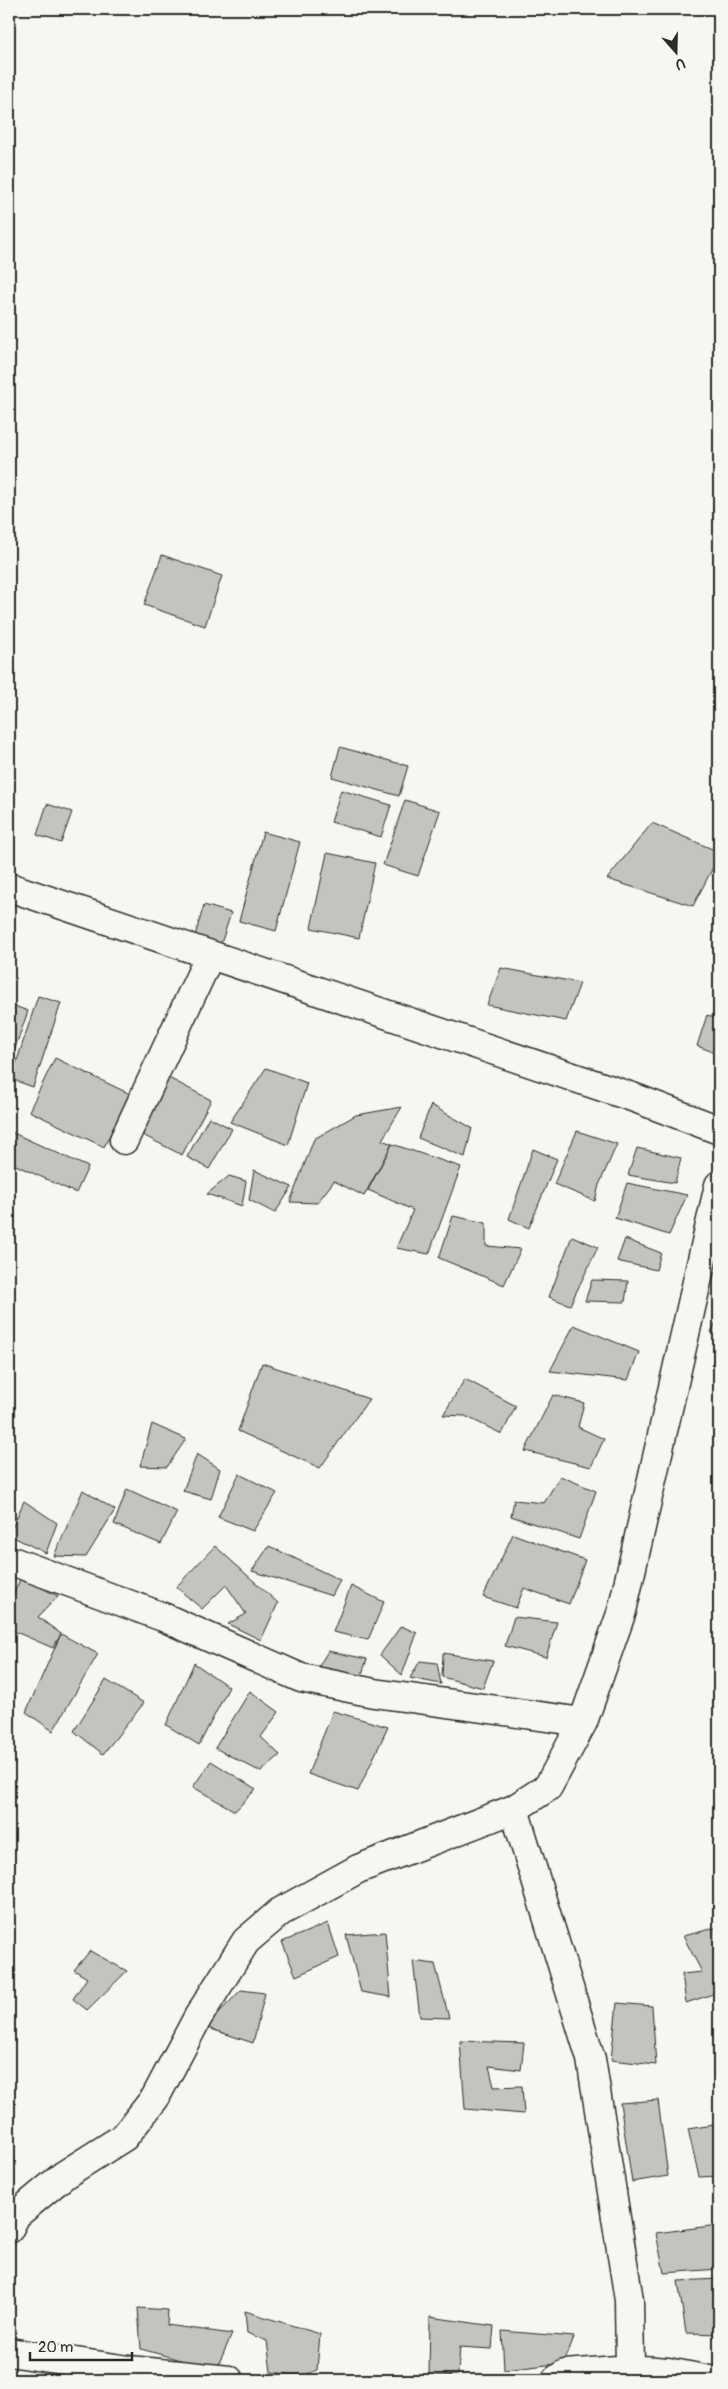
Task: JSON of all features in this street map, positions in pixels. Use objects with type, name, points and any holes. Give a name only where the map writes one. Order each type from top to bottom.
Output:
[{"type":"street","points":[[9,887],[635,1098],[719,1130]]},
{"type":"street","points":[[124,1140],[210,955]]},
{"type":"street","points":[[9,2229],[16,2215],[64,2176],[124,2137],[155,2098],[198,2017],[246,1941],[280,1912],[358,1869],[514,1809],[548,1787],[583,1722],[622,1611],[719,1185]]},
{"type":"street","points":[[9,1560],[163,1617],[301,1678],[374,1693],[583,1722]]},
{"type":"street","points":[[514,1809],[592,2059],[629,2300],[630,2369]]},
{"type":"street","points":[[9,2352],[130,2375],[229,2380]]},
{"type":"street","points":[[556,2380],[565,2374],[630,2369],[709,2380]]},
{"type":"building","points":[[162,555],[222,576],[205,626],[144,605]]},
{"type":"building","points":[[340,747],[408,766],[399,796],[332,777]]},
{"type":"building","points":[[341,790],[391,805],[381,837],[331,822]]},
{"type":"building","points":[[405,800],[440,811],[418,876],[383,865]]},
{"type":"building","points":[[47,804],[72,812],[61,843],[37,835]]},
{"type":"building","points":[[652,823],[719,852],[719,856],[693,906],[607,879]]},
{"type":"building","points":[[263,832],[300,842],[276,931],[239,921]]},
{"type":"building","points":[[327,853],[375,863],[359,938],[311,928]]},
{"type":"building","points":[[204,905],[231,913],[219,950],[193,942]]},
{"type":"building","points":[[501,968],[580,983],[566,1021],[487,1005]]},
{"type":"building","points":[[38,996],[61,1003],[33,1087],[11,1079]]},
{"type":"building","points":[[9,1004],[28,1011],[9,1066]]},
{"type":"building","points":[[707,1015],[719,1019],[719,1054],[697,1046]]},
{"type":"building","points":[[55,1058],[130,1094],[104,1147],[29,1111]]},
{"type":"building","points":[[266,1068],[307,1083],[288,1145],[230,1122]]},
{"type":"building","points":[[163,1075],[211,1100],[182,1155],[133,1130]]},
{"type":"building","points":[[431,1105],[472,1128],[465,1157],[418,1138]]},
{"type":"building","points":[[402,1107],[382,1140],[392,1144],[364,1196],[334,1181],[317,1203],[290,1202],[314,1139],[356,1115]]},
{"type":"building","points":[[209,1117],[232,1129],[209,1169],[187,1157]]},
{"type":"building","points":[[9,1131],[88,1167],[76,1193],[9,1162]]},
{"type":"building","points":[[577,1131],[617,1144],[599,1185],[595,1201],[554,1184]]},
{"type":"building","points":[[392,1144],[461,1167],[429,1254],[396,1248],[413,1210],[368,1190]]},
{"type":"building","points":[[637,1148],[681,1158],[675,1183],[628,1175]]},
{"type":"building","points":[[533,1149],[557,1159],[529,1228],[509,1219]]},
{"type":"building","points":[[254,1170],[292,1187],[275,1213],[249,1200]]},
{"type":"building","points":[[229,1176],[246,1181],[242,1206],[207,1194]]},
{"type":"building","points":[[627,1183],[687,1195],[669,1235],[615,1218]]},
{"type":"building","points":[[453,1216],[486,1223],[486,1246],[521,1249],[504,1285],[439,1258]]},
{"type":"building","points":[[572,1236],[598,1247],[570,1305],[549,1297]]},
{"type":"building","points":[[625,1239],[661,1253],[656,1270],[617,1261]]},
{"type":"building","points":[[592,1280],[628,1281],[625,1302],[585,1301]]},
{"type":"building","points":[[719,1316],[719,1337],[711,1332]]},
{"type":"building","points":[[574,1325],[639,1352],[628,1380],[550,1371]]},
{"type":"building","points":[[262,1363],[369,1399],[320,1468],[238,1431]]},
{"type":"building","points":[[465,1379],[516,1406],[502,1434],[465,1416],[443,1415]]},
{"type":"building","points":[[553,1395],[584,1403],[578,1427],[604,1439],[591,1467],[525,1451]]},
{"type":"building","points":[[152,1424],[186,1439],[167,1467],[140,1466]]},
{"type":"building","points":[[197,1454],[220,1469],[211,1499],[183,1491]]},
{"type":"building","points":[[239,1474],[277,1493],[253,1531],[218,1517]]},
{"type":"building","points":[[560,1476],[596,1491],[579,1539],[511,1516],[514,1500],[544,1503]]},
{"type":"building","points":[[127,1489],[177,1512],[161,1544],[114,1524]]},
{"type":"building","points":[[83,1490],[115,1510],[86,1557],[54,1556]]},
{"type":"building","points":[[24,1501],[57,1523],[46,1553],[9,1535]]},
{"type":"building","points":[[513,1534],[585,1560],[569,1604],[524,1588],[516,1608],[483,1597]]},
{"type":"building","points":[[215,1546],[278,1603],[261,1640],[228,1624],[246,1614],[226,1585],[202,1609],[176,1587]]},
{"type":"building","points":[[269,1546],[340,1580],[332,1596],[252,1571]]},
{"type":"building","points":[[21,1577],[58,1596],[38,1617],[61,1634],[53,1648],[9,1629],[9,1605]]},
{"type":"building","points":[[351,1586],[384,1602],[368,1640],[333,1632]]},
{"type":"building","points":[[514,1617],[557,1622],[546,1657],[505,1646]]},
{"type":"building","points":[[401,1626],[417,1633],[402,1675],[380,1655]]},
{"type":"building","points":[[61,1634],[98,1654],[53,1731],[26,1712]]},
{"type":"building","points":[[328,1651],[367,1659],[360,1680],[316,1671]]},
{"type":"building","points":[[443,1653],[493,1661],[483,1688],[442,1677]]},
{"type":"building","points":[[420,1661],[437,1663],[441,1684],[410,1678]]},
{"type":"building","points":[[194,1663],[229,1687],[199,1745],[166,1725]]},
{"type":"building","points":[[106,1680],[144,1703],[103,1754],[74,1731]]},
{"type":"building","points":[[250,1691],[279,1712],[261,1737],[280,1755],[261,1772],[215,1748]]},
{"type":"building","points":[[333,1711],[388,1727],[358,1791],[308,1774]]},
{"type":"building","points":[[211,1761],[256,1789],[235,1811],[193,1787]]},
{"type":"building","points":[[328,1923],[339,1957],[296,1976],[282,1942]]},
{"type":"building","points":[[719,1927],[719,1992],[686,2003],[682,1974],[702,1972],[683,1936]]},
{"type":"building","points":[[385,1932],[391,1997],[361,1992],[346,1935]]},
{"type":"building","points":[[90,1951],[127,1971],[87,2010],[73,1999],[87,1978],[74,1970]]},
{"type":"building","points":[[413,1961],[435,1964],[449,2018],[420,2017]]},
{"type":"building","points":[[241,1990],[265,1993],[253,2043],[205,2027]]},
{"type":"building","points":[[617,2003],[652,2006],[656,2065],[611,2060]]},
{"type":"building","points":[[460,2041],[524,2043],[521,2070],[489,2066],[494,2087],[522,2086],[524,2114],[465,2109]]},
{"type":"building","points":[[658,2100],[668,2176],[632,2182],[620,2103]]},
{"type":"building","points":[[719,2124],[719,2176],[699,2177],[688,2129]]},
{"type":"building","points":[[718,2225],[719,2269],[664,2273],[656,2233]]},
{"type":"building","points":[[719,2279],[719,2334],[686,2333],[678,2281]]},
{"type":"building","points":[[138,2308],[168,2310],[167,2325],[232,2334],[216,2370],[141,2349]]},
{"type":"building","points":[[245,2311],[320,2334],[317,2370],[303,2376],[271,2372],[267,2341],[247,2333]]},
{"type":"building","points":[[430,2317],[494,2326],[492,2349],[460,2347],[458,2375],[429,2377]]},
{"type":"building","points":[[502,2331],[574,2337],[564,2363],[504,2370]]}]
